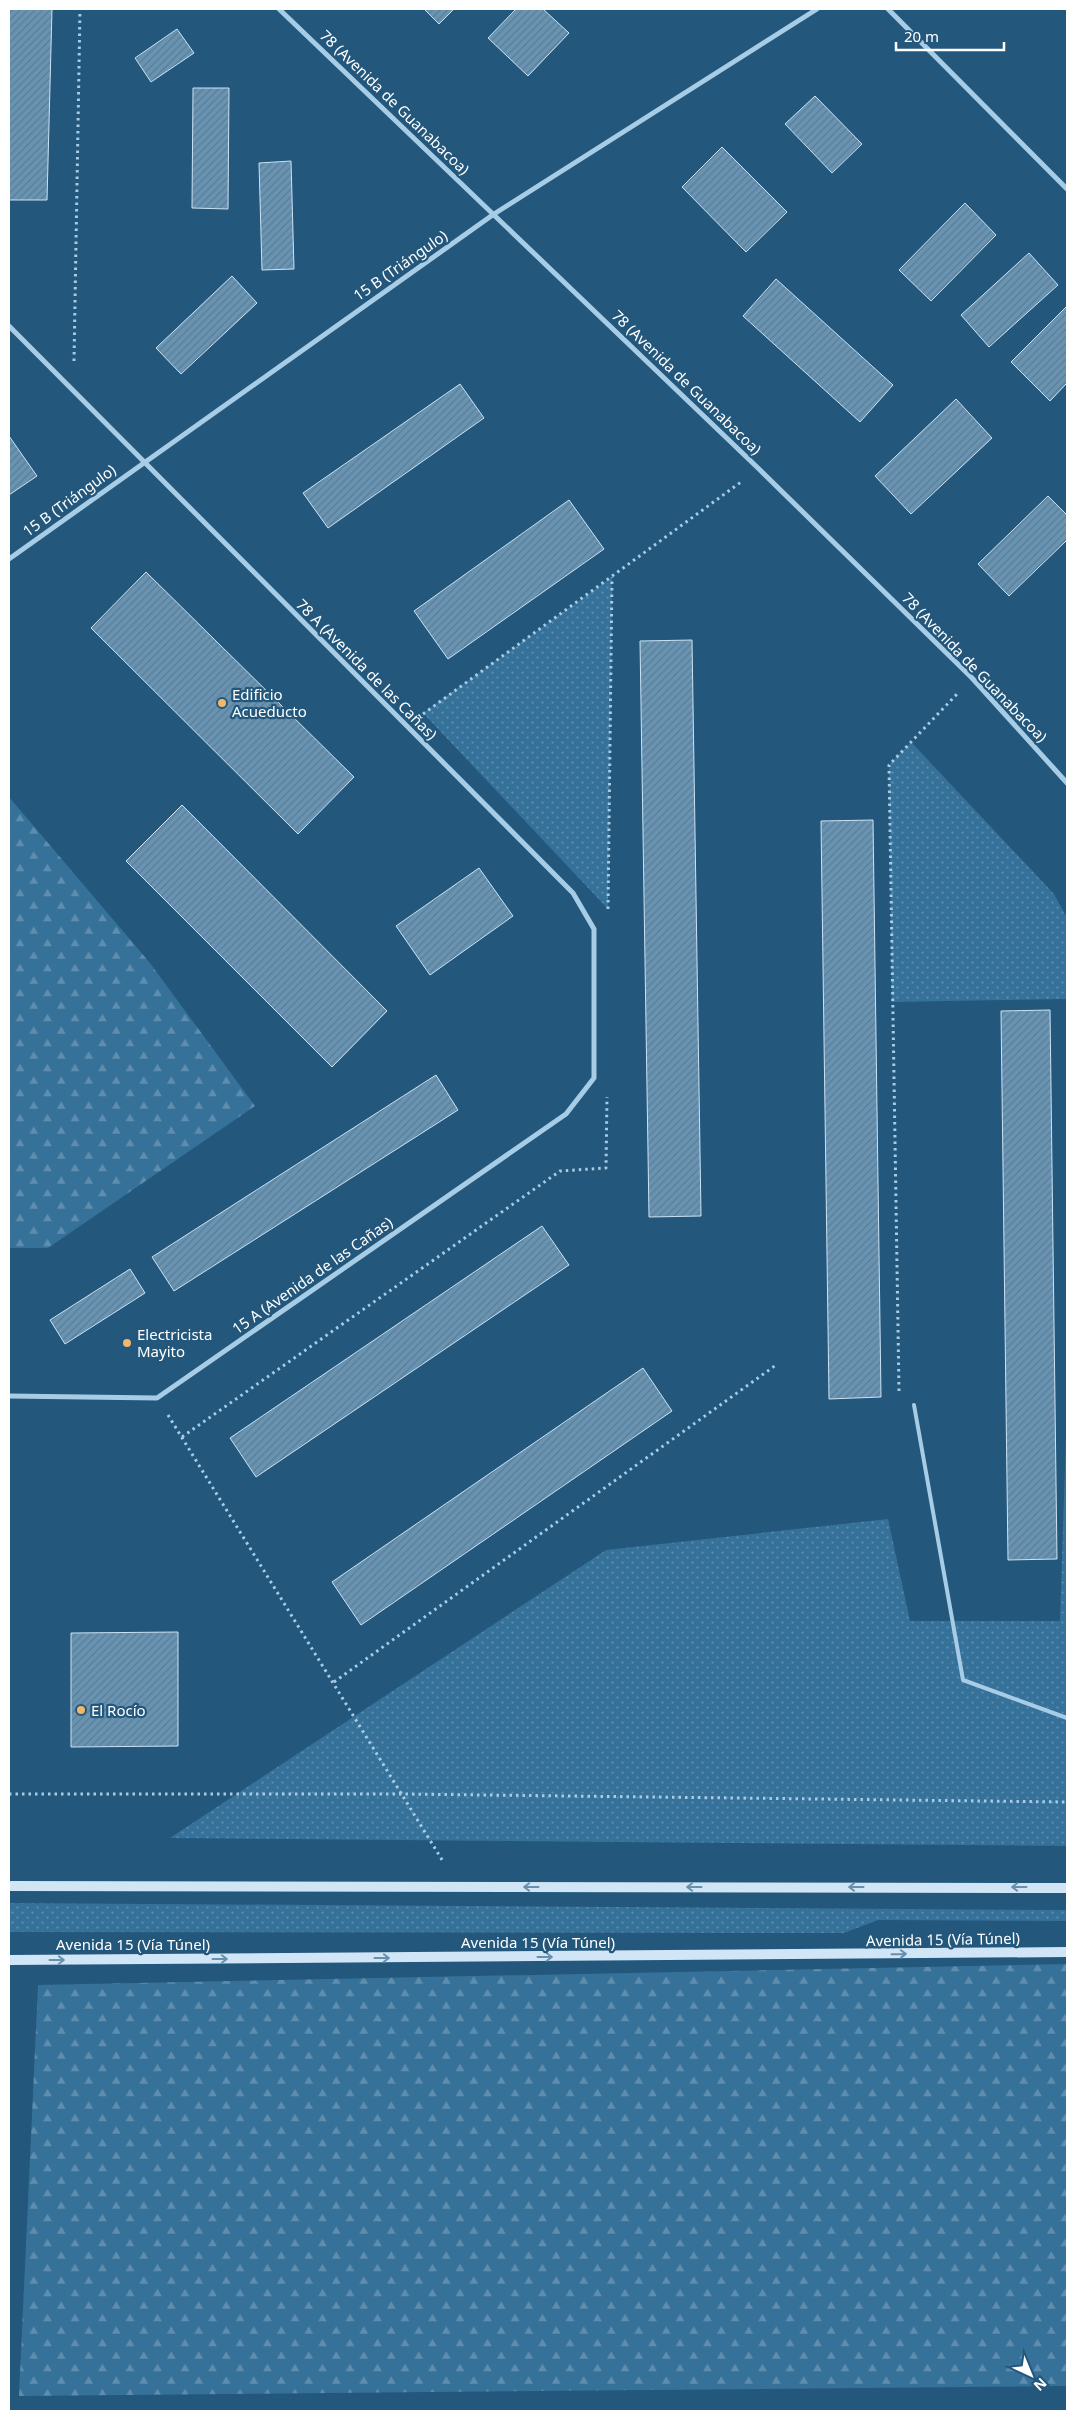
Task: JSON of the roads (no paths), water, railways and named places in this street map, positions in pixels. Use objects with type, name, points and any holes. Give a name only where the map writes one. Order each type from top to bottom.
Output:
[{"type":"main road","points":[[9,1886],[1067,1888]]},
{"type":"main road","name":"Avenida 15 (Vía Túnel)","points":[[9,1960],[1067,1952]]},
{"type":"street","name":"78 (Avenida de Guanabacoa)","points":[[279,9],[759,469],[972,678],[1067,783]]},
{"type":"street","name":"15 B (Triángulo)","points":[[9,559],[494,214],[817,9]]},
{"type":"street","points":[[888,9],[1067,189]]},
{"type":"street","name":"78 A (Avenida de las Cañas)","points":[[9,326],[573,893],[594,928],[594,1078]]},
{"type":"street","name":"15 A (Avenida de las Cañas)","points":[[9,1396],[157,1398],[566,1114],[594,1078]]},
{"type":"lane","points":[[914,1405],[963,1680],[1067,1718]]},
{"type":"place","name":"Edificio Acueducto","points":[[222,703]]},
{"type":"place","name":"Electricista Mayito","points":[[127,1343]]},
{"type":"place","name":"El Rocío","points":[[81,1710]]}]
